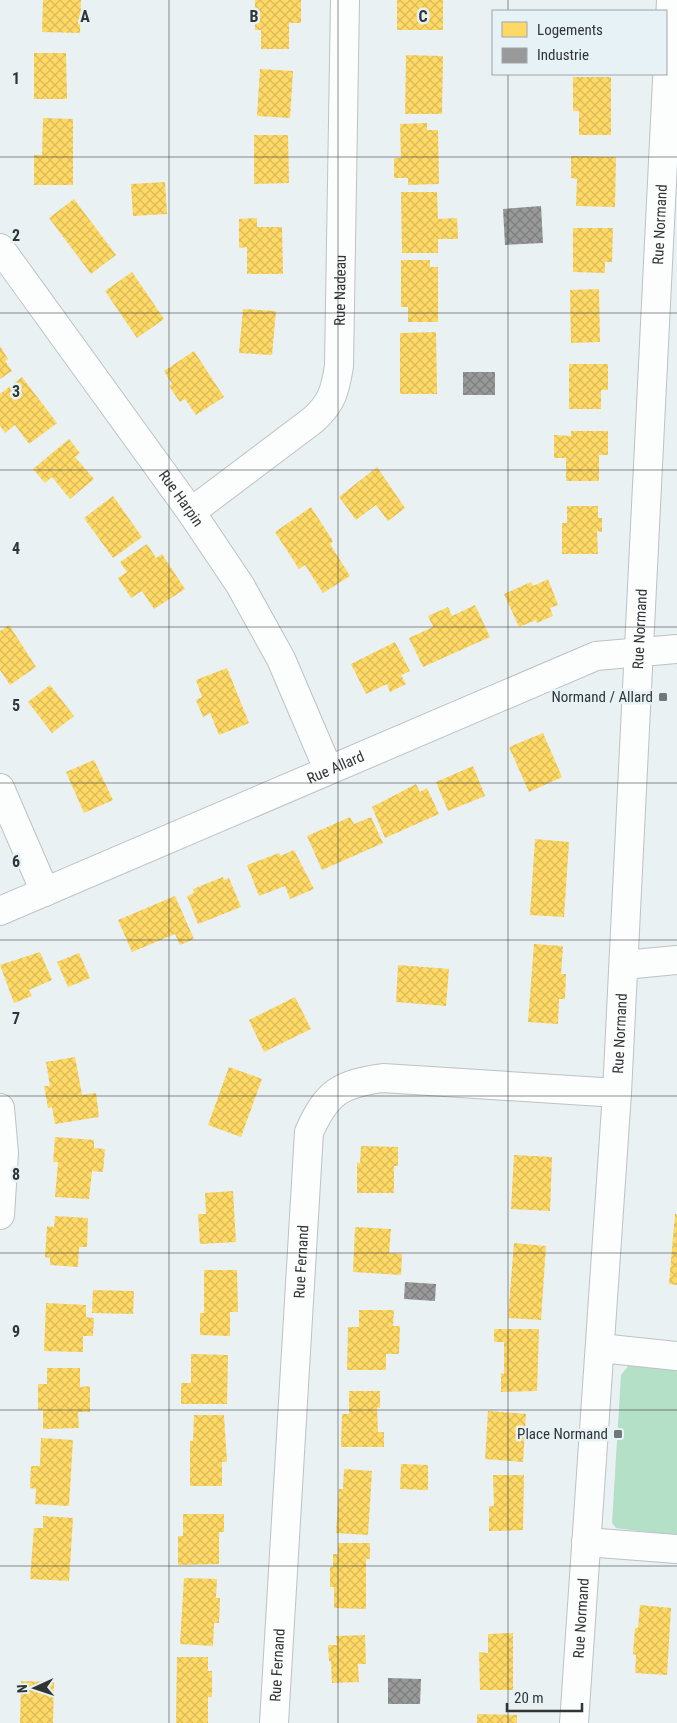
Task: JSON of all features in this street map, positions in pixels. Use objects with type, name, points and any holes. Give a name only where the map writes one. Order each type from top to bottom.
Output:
[{"type":"street","name":"Rue Nadeau","points":[[191,512],[313,420],[325,409],[336,390],[339,366],[345,0]]},
{"type":"street","name":"Rue Normand","points":[[574,1723],[618,1092],[671,0]]},
{"type":"street","name":"Rue Harpin","points":[[0,248],[191,512],[240,585],[281,659],[328,769]]},
{"type":"street","name":"Rue Allard","points":[[0,911],[328,769],[596,656],[677,649]]},
{"type":"street","points":[[0,788],[45,892]]},
{"type":"street","points":[[624,965],[677,960]]},
{"type":"street","name":"Rue Fernand","points":[[274,1723],[309,1132],[319,1108],[336,1091],[360,1082],[383,1078],[618,1092]]},
{"type":"street","points":[[0,1108],[4,1153],[0,1215]]},
{"type":"street","points":[[600,1348],[677,1356]]},
{"type":"street","points":[[586,1542],[677,1549]]},
{"type":"green space","points":[[642,1363],[677,1367],[677,1536],[616,1528],[612,1523],[621,1375],[629,1365]]},
{"type":"building: Logements","points":[[43,0],[81,0],[80,33],[42,32]]},
{"type":"building: Logements","points":[[255,0],[301,0],[301,23],[289,23],[289,49],[261,49],[261,30],[255,30]]},
{"type":"building: Logements","points":[[397,0],[443,0],[443,30],[397,30]]},
{"type":"building: Logements","points":[[34,53],[66,53],[67,99],[34,99]]},
{"type":"building: Logements","points":[[406,55],[443,56],[442,114],[405,114]]},
{"type":"building: Logements","points":[[260,69],[293,71],[290,118],[257,116]]},
{"type":"building: Logements","points":[[573,77],[611,77],[611,135],[579,135],[579,111],[573,111]]},
{"type":"building: Logements","points":[[43,118],[73,119],[73,185],[34,185],[34,155],[42,155]]},
{"type":"building: Logements","points":[[427,123],[427,130],[438,130],[439,184],[408,185],[408,178],[394,178],[394,158],[401,158],[400,124]]},
{"type":"building: Logements","points":[[254,135],[288,135],[289,183],[254,184]]},
{"type":"building: Logements","points":[[571,156],[616,157],[615,207],[576,206],[577,179],[571,178]]},
{"type":"building: Logements","points":[[165,182],[167,214],[133,216],[131,184]]},
{"type":"building: Logements","points":[[401,192],[437,192],[438,219],[457,218],[458,239],[438,239],[438,253],[402,253]]},
{"type":"building: Logements","points":[[74,199],[116,255],[91,274],[49,218]]},
{"type":"building: Logements","points":[[257,218],[257,227],[282,227],[283,274],[247,274],[247,247],[239,248],[239,219]]},
{"type":"building: Logements","points":[[573,228],[613,228],[612,262],[605,262],[605,273],[573,272]]},
{"type":"building: Logements","points":[[401,260],[430,260],[430,267],[438,267],[438,322],[408,322],[408,307],[401,307]]},
{"type":"building: Logements","points":[[132,272],[164,319],[137,338],[105,291]]},
{"type":"building: Logements","points":[[599,289],[600,342],[571,343],[570,290]]},
{"type":"building: Logements","points":[[243,309],[276,311],[272,355],[239,353]]},
{"type":"building: Logements","points":[[436,332],[437,394],[400,394],[400,333]]},
{"type":"building: Logements","points":[[0,346],[8,359],[5,361],[12,371],[0,379]]},
{"type":"building: Logements","points":[[194,351],[224,397],[196,415],[185,399],[180,402],[169,386],[172,384],[164,371]]},
{"type":"building: Logements","points":[[569,364],[608,364],[608,390],[601,390],[601,409],[569,409]]},
{"type":"building: Logements","points":[[22,377],[57,423],[29,444],[15,425],[5,433],[0,426],[0,394]]},
{"type":"building: Logements","points":[[571,431],[608,431],[608,455],[599,455],[599,481],[566,481],[566,458],[554,458],[554,435],[571,436]]},
{"type":"building: Logements","points":[[69,439],[80,453],[75,457],[94,479],[70,499],[52,477],[45,483],[33,469]]},
{"type":"building: Logements","points":[[377,467],[405,508],[388,521],[376,505],[356,520],[339,497]]},
{"type":"building: Logements","points":[[113,496],[142,537],[113,558],[84,518]]},
{"type":"building: Logements","points":[[567,506],[598,506],[598,518],[602,518],[602,532],[597,531],[598,554],[562,554],[562,523],[567,523]]},
{"type":"building: Logements","points":[[311,507],[333,541],[330,544],[350,576],[323,593],[305,565],[299,569],[275,532]]},
{"type":"building: Logements","points":[[147,544],[156,558],[162,554],[185,589],[154,609],[142,591],[131,598],[118,578],[127,572],[120,562]]},
{"type":"building: Logements","points":[[548,579],[558,605],[550,608],[553,616],[537,623],[536,620],[519,627],[504,594],[531,582],[533,586]]},
{"type":"building: Logements","points":[[475,605],[490,637],[423,667],[409,638],[433,627],[428,616],[448,607],[452,616]]},
{"type":"building: Logements","points":[[9,625],[36,667],[10,685],[0,670],[0,631]]},
{"type":"building: Logements","points":[[395,642],[410,671],[401,675],[406,684],[390,692],[387,684],[366,694],[351,664]]},
{"type":"building: Logements","points":[[227,668],[249,723],[219,735],[210,713],[203,717],[196,700],[202,697],[196,680]]},
{"type":"building: Logements","points":[[50,685],[74,716],[52,733],[28,702]]},
{"type":"building: Logements","points":[[543,733],[562,777],[529,792],[509,747]]},
{"type":"building: Logements","points":[[94,760],[113,800],[84,813],[66,772]]},
{"type":"building: Logements","points":[[473,766],[485,796],[448,811],[436,782]]},
{"type":"building: Logements","points":[[416,784],[420,792],[427,788],[439,814],[385,838],[372,807]]},
{"type":"building: Logements","points":[[350,817],[354,824],[371,817],[383,843],[322,870],[307,836]]},
{"type":"building: Logements","points":[[535,839],[569,842],[564,917],[530,915]]},
{"type":"building: Logements","points":[[294,850],[314,889],[290,899],[285,886],[259,896],[247,865],[279,853],[280,856]]},
{"type":"building: Logements","points":[[223,877],[224,880],[229,878],[241,907],[198,924],[187,896],[194,893],[193,889]]},
{"type":"building: Logements","points":[[175,896],[194,939],[180,945],[175,934],[132,952],[118,920]]},
{"type":"building: Logements","points":[[534,944],[563,946],[561,974],[566,974],[565,999],[559,999],[558,1024],[528,1022]]},
{"type":"building: Logements","points":[[40,952],[52,980],[29,990],[32,996],[14,1003],[0,965]]},
{"type":"building: Logements","points":[[79,953],[90,978],[68,987],[57,962]]},
{"type":"building: Logements","points":[[398,965],[449,969],[446,1006],[396,1002]]},
{"type":"building: Logements","points":[[295,997],[311,1029],[264,1052],[249,1020]]},
{"type":"building: Logements","points":[[75,1057],[82,1095],[96,1093],[99,1117],[55,1124],[52,1107],[48,1108],[44,1086],[50,1086],[46,1062]]},
{"type":"building: Logements","points":[[229,1067],[262,1079],[241,1137],[208,1125]]},
{"type":"building: Logements","points":[[55,1137],[94,1140],[94,1148],[105,1149],[103,1172],[92,1171],[89,1199],[55,1197],[58,1162],[53,1162]]},
{"type":"building: Logements","points":[[361,1146],[398,1147],[398,1166],[394,1166],[394,1193],[357,1193],[357,1163],[360,1163]]},
{"type":"building: Logements","points":[[514,1155],[552,1157],[550,1211],[511,1209]]},
{"type":"building: Logements","points":[[233,1191],[236,1242],[200,1244],[198,1214],[206,1214],[205,1193]]},
{"type":"building: Logements","points":[[675,1214],[677,1214],[677,1285],[669,1284]]},
{"type":"building: Logements","points":[[55,1216],[88,1218],[87,1247],[79,1247],[78,1267],[50,1265],[50,1258],[45,1257],[47,1226],[54,1227]]},
{"type":"building: Logements","points":[[355,1227],[391,1229],[389,1253],[402,1254],[401,1275],[353,1272]]},
{"type":"building: Logements","points":[[514,1243],[546,1246],[541,1320],[508,1318]]},
{"type":"building: Logements","points":[[204,1270],[237,1270],[238,1312],[230,1312],[230,1336],[200,1335],[200,1313],[204,1313]]},
{"type":"building: Logements","points":[[93,1290],[134,1291],[133,1314],[92,1313]]},
{"type":"building: Logements","points":[[46,1303],[86,1305],[86,1317],[94,1318],[93,1336],[83,1336],[83,1352],[44,1351]]},
{"type":"building: Logements","points":[[359,1310],[394,1310],[393,1326],[400,1326],[399,1354],[386,1354],[386,1370],[347,1370],[348,1327],[359,1327]]},
{"type":"building: Logements","points":[[494,1329],[539,1329],[537,1391],[501,1392],[501,1373],[504,1374],[504,1342],[494,1342]]},
{"type":"building: Logements","points":[[191,1354],[228,1355],[227,1404],[181,1404],[181,1383],[191,1383]]},
{"type":"building: Logements","points":[[47,1368],[80,1368],[80,1387],[90,1386],[90,1412],[78,1412],[79,1428],[43,1429],[43,1410],[38,1410],[38,1384],[47,1384]]},
{"type":"building: Logements","points":[[349,1391],[380,1391],[380,1408],[377,1407],[378,1432],[384,1432],[384,1447],[341,1447],[342,1414],[349,1414]]},
{"type":"building: Logements","points":[[488,1411],[526,1414],[523,1462],[485,1459]]},
{"type":"building: Logements","points":[[194,1415],[224,1415],[227,1462],[222,1462],[222,1486],[190,1486],[190,1441],[193,1441]]},
{"type":"building: Logements","points":[[41,1438],[73,1440],[69,1506],[35,1504],[36,1489],[30,1488],[31,1466],[40,1466]]},
{"type":"building: Logements","points":[[401,1464],[428,1465],[428,1490],[400,1489]]},
{"type":"building: Logements","points":[[344,1469],[372,1471],[368,1535],[336,1533],[339,1489],[343,1489]]},
{"type":"building: Logements","points":[[493,1475],[524,1475],[523,1530],[489,1531],[489,1506],[494,1506]]},
{"type":"building: Logements","points":[[183,1514],[224,1514],[224,1532],[219,1532],[219,1564],[178,1565],[178,1536],[183,1536]]},
{"type":"building: Logements","points":[[43,1516],[73,1518],[69,1581],[30,1579],[34,1528],[43,1528]]},
{"type":"building: Logements","points":[[338,1543],[370,1543],[370,1559],[366,1559],[366,1609],[334,1608],[334,1587],[330,1587],[330,1567],[333,1567],[333,1554],[338,1554]]},
{"type":"building: Logements","points":[[184,1578],[217,1579],[216,1598],[220,1598],[219,1623],[214,1623],[213,1646],[180,1644]]},
{"type":"building: Logements","points":[[640,1605],[671,1608],[667,1675],[635,1673],[636,1655],[633,1654],[635,1628],[638,1628]]},
{"type":"building: Logements","points":[[513,1633],[513,1690],[480,1690],[479,1652],[488,1653],[488,1634]]},
{"type":"building: Logements","points":[[365,1635],[366,1664],[358,1664],[359,1682],[332,1683],[328,1645],[337,1645],[336,1636]]},
{"type":"building: Logements","points":[[177,1657],[208,1657],[208,1671],[212,1671],[212,1697],[208,1697],[208,1723],[176,1723]]},
{"type":"building: Logements","points":[[21,1681],[54,1682],[53,1723],[20,1723]]},
{"type":"building: Logements","points":[[477,1714],[517,1715],[517,1723],[477,1723]]},
{"type":"building: Industrie","points":[[541,206],[543,243],[505,245],[503,209]]},
{"type":"building: Industrie","points":[[463,372],[495,372],[495,395],[463,395]]},
{"type":"building: Industrie","points":[[405,1282],[436,1284],[435,1301],[404,1299]]},
{"type":"building: Industrie","points":[[388,1678],[421,1679],[420,1704],[388,1704]]},
{"type":"place","name":"Normand / Allard","points":[[663,697]]},
{"type":"place","name":"Place Normand","points":[[618,1434]]}]
